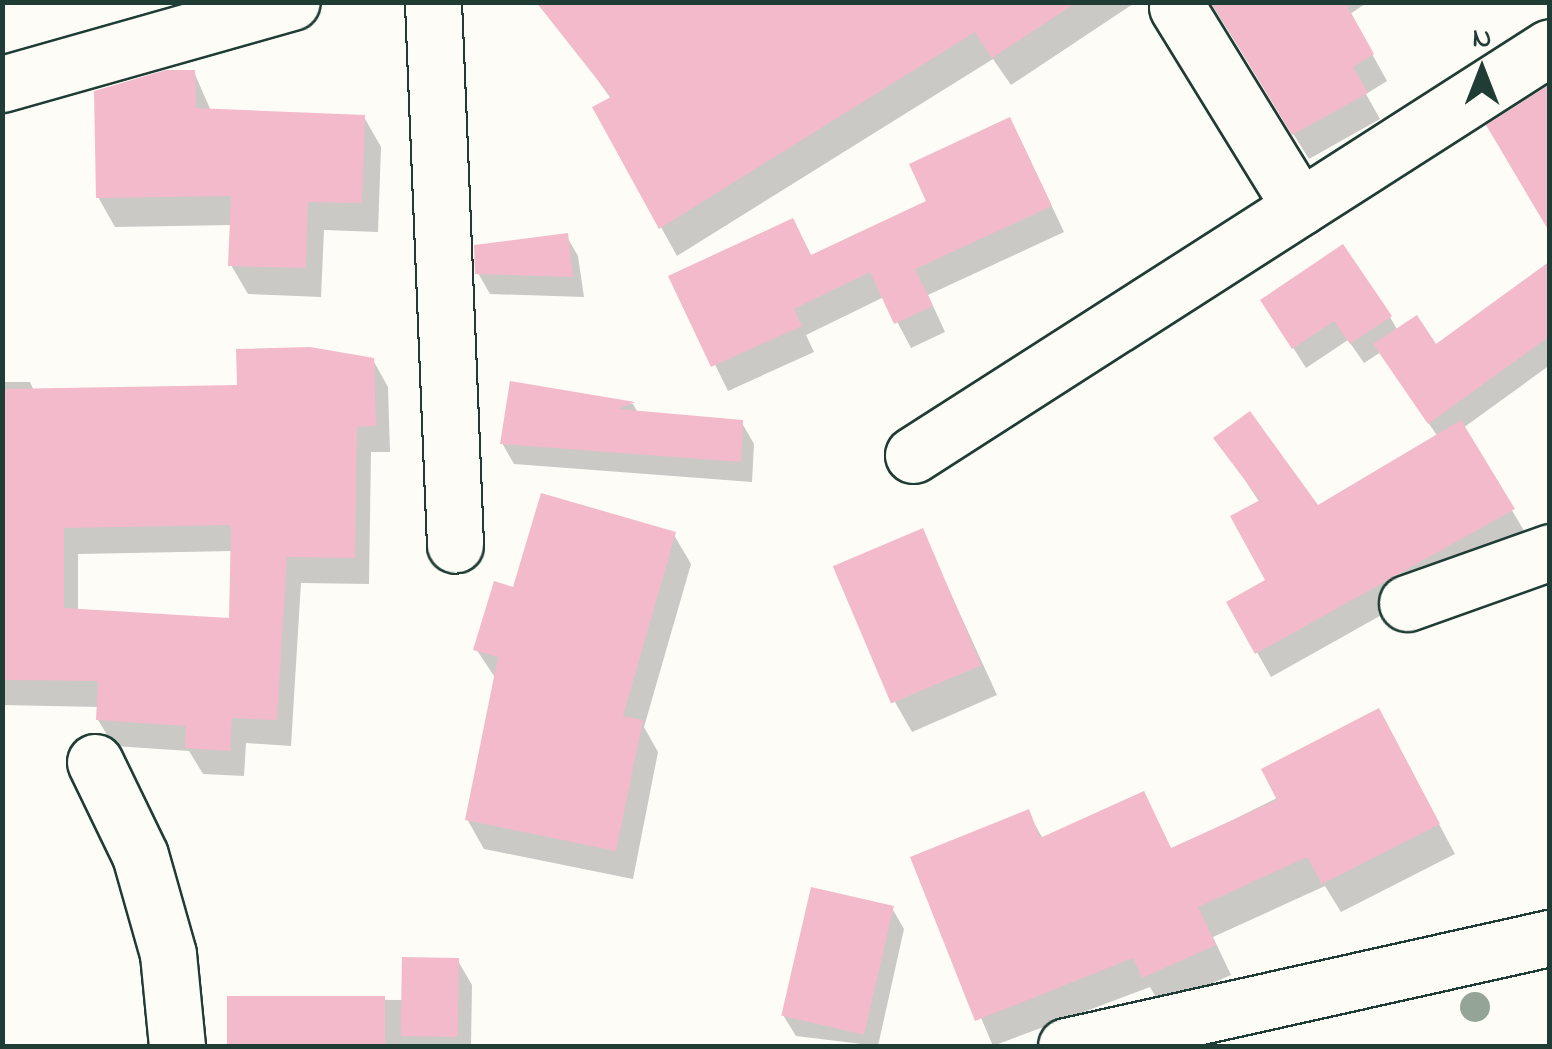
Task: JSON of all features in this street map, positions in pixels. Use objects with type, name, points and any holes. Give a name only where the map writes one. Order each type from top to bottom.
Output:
[{"type":"street","points":[[2,84],[292,2]]},
{"type":"street","points":[[433,2],[455,545]]},
{"type":"street","points":[[1177,6],[1300,207]]},
{"type":"street","points":[[913,455],[1550,47]]},
{"type":"street","points":[[1407,602],[1550,552]]},
{"type":"street","points":[[95,762],[140,855],[168,954],[177,1046]]},
{"type":"street","points":[[1066,1046],[1550,938]]},
{"type":"building","points":[[536,2],[1077,2],[992,58],[975,32],[659,229],[592,107],[611,97]]},
{"type":"building","points":[[1211,2],[1345,2],[1374,54],[1353,67],[1368,93],[1292,135]]},
{"type":"building","points":[[166,70],[195,70],[196,108],[365,115],[362,203],[308,202],[306,268],[228,266],[231,196],[96,198],[94,91]]},
{"type":"building","points":[[1550,84],[1550,233],[1486,125]]},
{"type":"building","points":[[1010,117],[1052,206],[915,269],[933,306],[894,324],[870,272],[794,309],[802,326],[711,367],[668,276],[793,218],[811,255],[926,201],[909,164]]},
{"type":"building","points":[[568,233],[573,277],[475,274],[474,245]]},
{"type":"building","points":[[1343,244],[1392,316],[1350,344],[1334,321],[1292,349],[1260,300]]},
{"type":"building","points":[[1550,261],[1550,336],[1428,424],[1373,344],[1417,315],[1436,344]]},
{"type":"building","points":[[310,347],[374,358],[376,426],[357,427],[355,558],[287,557],[277,720],[232,718],[230,751],[185,748],[186,726],[96,720],[98,681],[2,680],[2,389],[237,385],[236,349]],"holes":[[[231,525],[229,618],[64,608],[64,528]]]},
{"type":"building","points":[[510,381],[635,402],[618,409],[743,420],[741,462],[500,444]]},
{"type":"building","points":[[1250,411],[1318,505],[1461,420],[1515,509],[1255,654],[1226,602],[1265,580],[1230,516],[1260,500],[1213,438]]},
{"type":"building","points":[[541,493],[676,532],[623,716],[643,720],[616,851],[465,820],[498,657],[473,650],[494,581],[513,587]]},
{"type":"building","points":[[923,528],[981,665],[891,703],[833,566]]},
{"type":"building","points":[[1379,708],[1440,824],[1322,884],[1307,857],[1198,907],[1216,945],[1142,978],[1133,958],[975,1021],[910,857],[1029,809],[1040,838],[1144,791],[1171,848],[1277,800],[1261,769]]},
{"type":"building","points":[[811,887],[894,906],[864,1035],[781,1016]]},
{"type":"building","points":[[402,957],[459,958],[458,1037],[401,1036]]},
{"type":"building","points":[[227,996],[385,996],[385,1044],[227,1044]]}]
